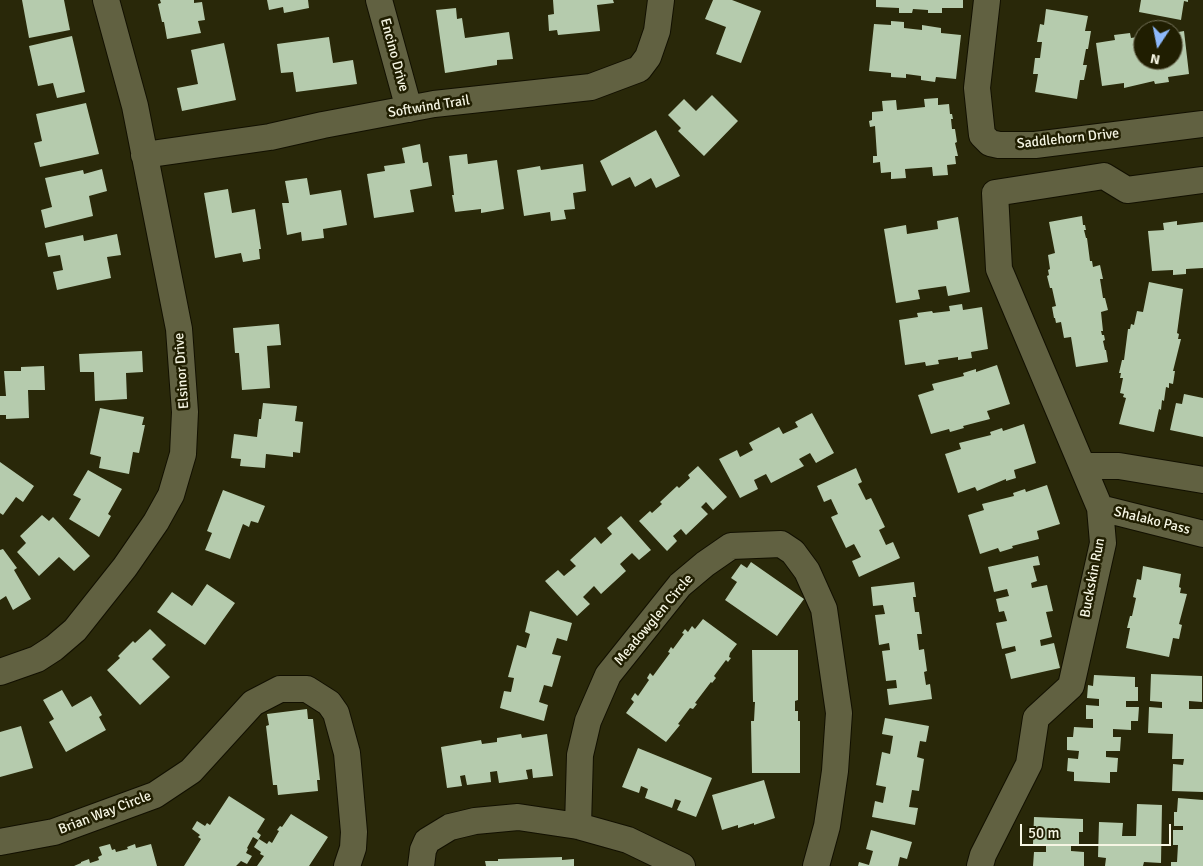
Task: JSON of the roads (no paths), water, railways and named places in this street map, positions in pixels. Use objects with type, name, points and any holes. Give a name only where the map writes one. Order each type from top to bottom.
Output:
[{"type":"street","name":"Elsinor Drive","points":[[0,672],[37,659],[54,648],[75,630],[156,522],[171,495],[183,454],[185,412],[179,329],[135,106],[106,0]]},
{"type":"street","name":"Encino Drive","points":[[379,0],[409,109]]},
{"type":"street","name":"Softwind Trail","points":[[144,155],[270,137],[322,125],[434,104],[591,87],[639,69],[648,57],[657,31],[661,0]]},
{"type":"street","name":"Saddlehorn Drive","points":[[987,0],[977,88],[982,135],[990,143],[999,145],[1035,145],[1203,124]]},
{"type":"street","name":"Buckskin Run","points":[[980,866],[983,855],[1030,764],[1036,718],[1071,686],[1102,543],[1100,508],[999,270],[995,193],[1104,176],[1126,190],[1203,180]]},
{"type":"street","points":[[1083,466],[1120,466],[1203,480]]},
{"type":"street","name":"Shalako Pass","points":[[1100,508],[1203,534]]},
{"type":"street","name":"Meadowglen Circle","points":[[578,826],[580,755],[588,721],[608,675],[680,586],[705,564],[731,546],[781,544],[793,552],[807,571],[824,609],[839,712],[835,771],[826,826],[816,866]]},
{"type":"street","name":"Brian Way Circle","points":[[0,842],[54,832],[155,795],[191,771],[253,703],[280,689],[307,689],[329,703],[336,713],[347,753],[354,832],[347,866]]},
{"type":"street","points":[[422,866],[423,850],[427,841],[450,827],[475,821],[518,817],[578,826],[628,840],[682,866]]}]
